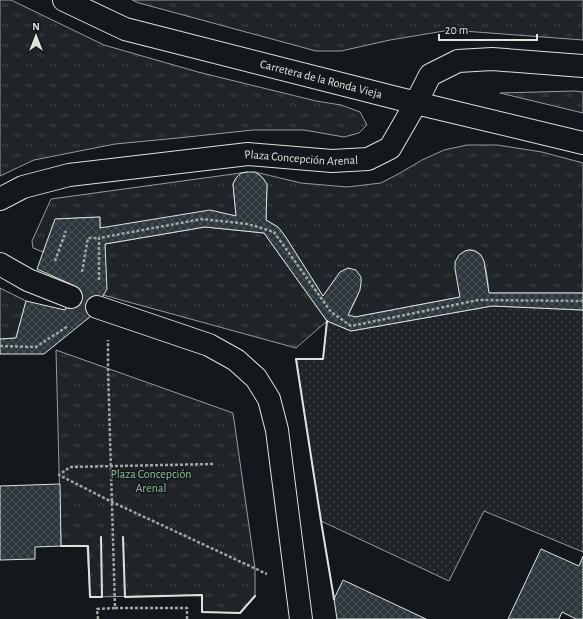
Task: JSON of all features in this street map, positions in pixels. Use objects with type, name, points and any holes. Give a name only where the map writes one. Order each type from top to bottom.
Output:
[{"type":"street","name":"Carretera de la Ronda Vieja","points":[[64,0],[124,29],[416,103],[583,143]]},
{"type":"street","name":"Plaza Concepción Arenal","points":[[0,199],[23,187],[69,175],[248,154],[332,161],[368,158],[390,148],[430,75],[458,61],[492,58],[583,66]]},
{"type":"street","points":[[0,264],[28,280],[71,297]]},
{"type":"street","points":[[98,296],[209,345],[236,360],[256,378],[269,399],[277,430],[301,619]]},
{"type":"path","points":[[80,278],[88,238],[99,238],[202,219],[248,224],[274,232],[331,312],[351,326],[478,300],[583,301]]},
{"type":"path","points":[[53,266],[66,231]]},
{"type":"path","points":[[98,296],[99,238]]},
{"type":"path","points":[[0,346],[36,347],[72,324]]},
{"type":"path","points":[[108,369],[115,608]]},
{"type":"path","points":[[213,464],[70,467],[59,475],[112,502],[268,574]]},
{"type":"path","points":[[98,619],[98,609],[115,608],[187,608],[187,619]]},
{"type":"green space","points":[[0,0],[11,0],[104,45],[198,72],[316,101],[341,105],[360,112],[367,125],[359,133],[344,137],[304,130],[253,130],[115,144],[34,160],[0,176]]},
{"type":"green space","points":[[132,0],[583,0],[583,40],[450,30],[390,40],[341,51],[316,51]]},
{"type":"green space","points":[[583,92],[583,113],[500,93]]},
{"type":"green space","points":[[467,145],[497,145],[542,152],[583,163],[583,293],[489,293],[482,257],[478,252],[472,250],[463,252],[456,261],[460,297],[355,317],[348,315],[359,292],[360,277],[349,268],[340,272],[323,296],[285,236],[278,227],[266,220],[267,184],[262,177],[255,172],[301,183],[347,187],[381,183],[422,160],[444,150]]},
{"type":"green space","points":[[248,172],[241,173],[233,184],[236,216],[100,228],[100,217],[56,219],[43,252],[33,248],[32,241],[51,199]]},
{"type":"green space","points":[[205,227],[264,233],[327,321],[296,348],[103,295],[105,244]]},
{"type":"green space","points":[[0,288],[26,301],[16,338],[0,339]]},
{"type":"green space","points":[[492,306],[583,310],[583,552],[484,511],[449,581],[321,521],[296,359],[323,359],[327,321],[351,331]]},
{"type":"green space","name":"Plaza Concepción Arenal","points":[[56,350],[233,413],[255,568],[255,596],[240,613],[202,612],[202,595],[90,597],[87,546],[61,546]]},
{"type":"building","points":[[255,172],[262,177],[267,184],[266,220],[278,227],[285,236],[323,296],[340,272],[348,268],[356,270],[361,277],[360,290],[348,315],[355,317],[460,297],[455,262],[459,255],[469,250],[475,251],[481,255],[484,261],[489,293],[583,293],[583,310],[492,306],[351,331],[327,321],[264,233],[205,227],[105,244],[107,289],[91,316],[44,354],[0,354],[0,339],[16,338],[26,301],[65,310],[71,297],[75,286],[37,269],[55,219],[100,217],[100,228],[210,210],[236,216],[233,184],[241,173]]},
{"type":"building","points":[[60,484],[61,546],[35,547],[35,559],[0,560],[0,486]]},
{"type":"building","points":[[541,549],[579,566],[583,556],[583,619],[576,619],[562,612],[559,619],[508,619]]},
{"type":"building","points":[[343,580],[426,619],[337,619],[334,599]]},
{"type":"tunnel","points":[[71,297],[97,307]]},
{"type":"wall","points":[[327,321],[323,359],[296,359],[334,599]]},
{"type":"wall","points":[[61,546],[88,546],[90,597],[102,597],[101,537]]},
{"type":"wall","points":[[123,537],[125,597],[202,595],[202,612],[240,613],[255,596]]}]
